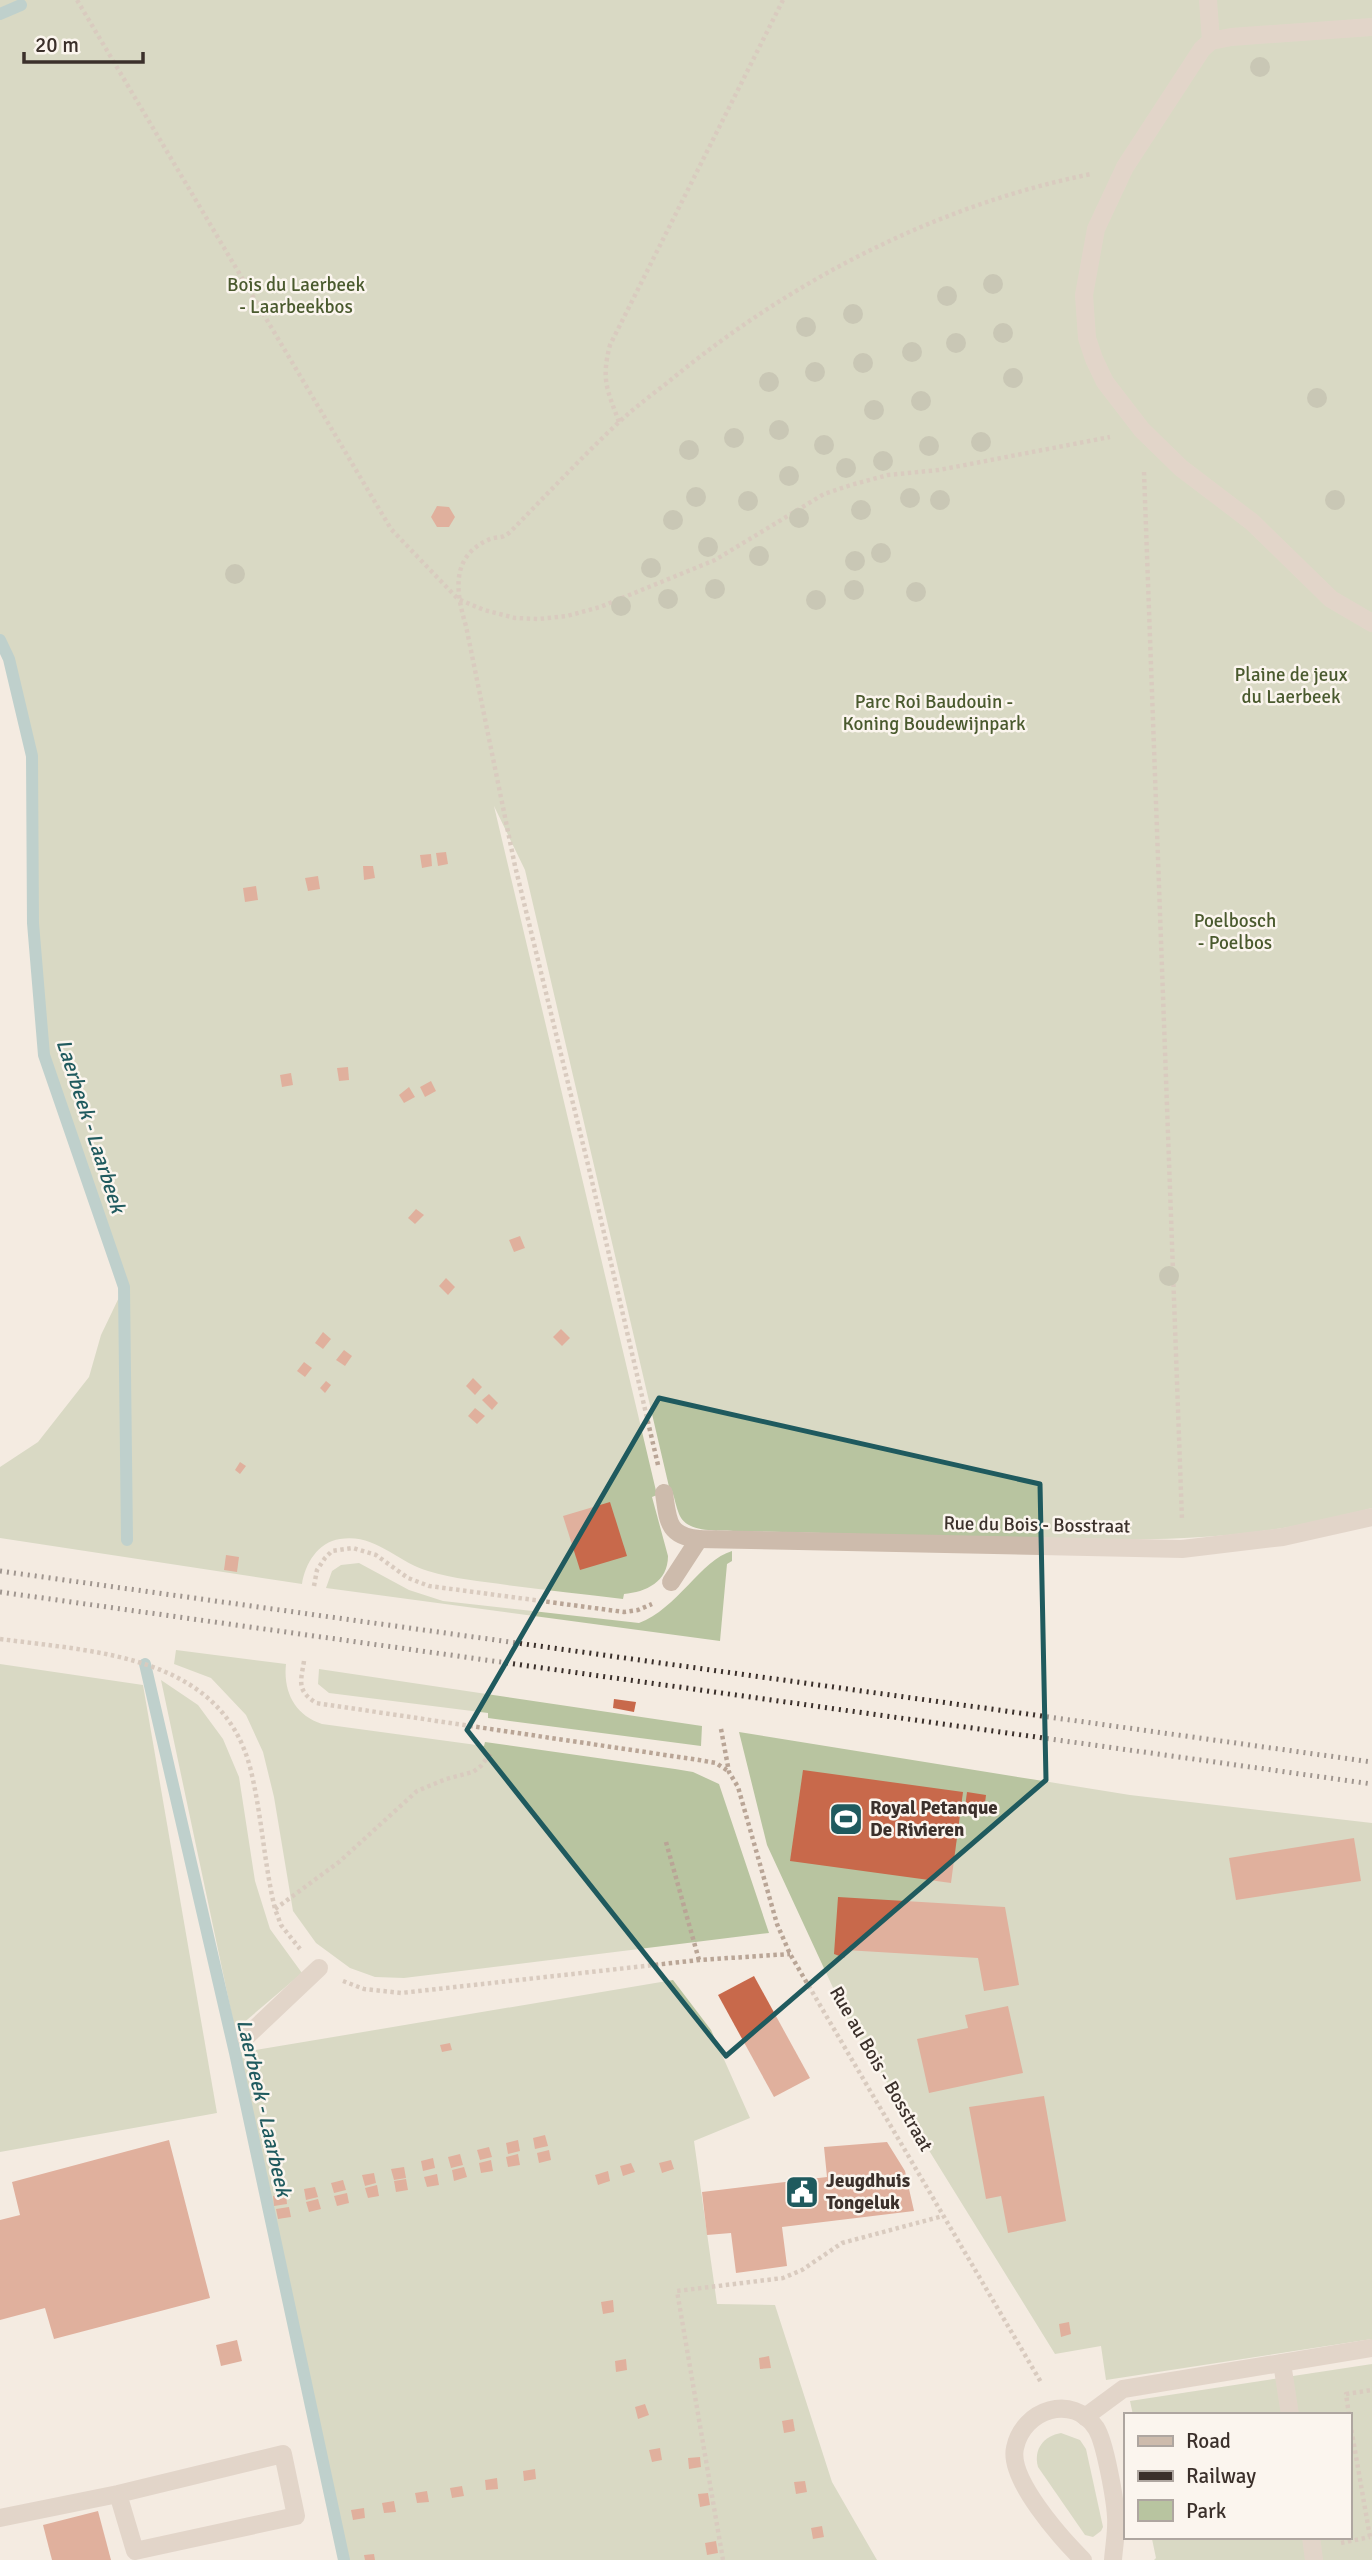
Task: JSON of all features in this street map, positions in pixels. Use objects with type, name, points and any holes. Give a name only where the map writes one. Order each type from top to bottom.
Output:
[{"type":"street","points":[[1209,0],[1211,41]]},
{"type":"street","points":[[1372,27],[1231,37],[1211,41],[1196,58],[1125,167],[1096,229],[1087,265],[1084,295],[1084,320],[1094,359],[1105,382],[1142,430],[1181,468],[1252,522],[1331,599],[1372,623]]},
{"type":"street","name":"Rue du Bois - Bosstraat","points":[[664,1493],[668,1519],[673,1530],[683,1538],[698,1539],[1182,1549],[1283,1537],[1372,1517]]},
{"type":"street","points":[[671,1583],[698,1539]]},
{"type":"street","points":[[246,2038],[319,1968]]},
{"type":"street","points":[[1085,2417],[1123,2389],[1372,2348]]},
{"type":"street","points":[[1282,2362],[1290,2413]]},
{"type":"street","points":[[1083,2560],[1026,2492],[1014,2449],[1026,2423],[1037,2414],[1057,2409],[1073,2410],[1096,2428],[1116,2517],[1113,2560]]},
{"type":"street","points":[[0,2518],[118,2494],[284,2454],[296,2516],[135,2550],[118,2494]]},
{"type":"street","points":[[1311,2539],[1314,2560]]},
{"type":"path","points":[[77,0],[391,529],[458,599],[484,610],[515,618],[567,617],[600,607],[715,560],[824,494],[851,485],[888,475],[939,470],[1142,430],[1182,1549]]},
{"type":"path","points":[[619,422],[605,385],[604,369],[610,345],[783,0]]},
{"type":"path","points":[[664,1493],[515,866],[466,626],[458,599],[457,580],[462,564],[475,549],[489,539],[505,536],[517,526],[619,422],[712,345],[781,299],[865,252],[931,223],[999,199],[1073,178],[1125,167]]},
{"type":"path","points":[[314,1586],[317,1570],[325,1558],[332,1552],[353,1548],[376,1555],[408,1578],[429,1586],[624,1612],[651,1605],[671,1583]]},
{"type":"path","points":[[0,1639],[124,1658],[145,1664],[205,1693],[218,1706],[237,1735],[250,1769],[275,1909],[291,1941],[319,1968],[364,1989],[401,1993],[699,1960],[790,1954]]},
{"type":"path","points":[[304,1661],[300,1685],[306,1696],[316,1703],[716,1763],[729,1772]]},
{"type":"path","name":"Rue au Bois - Bosstraat","points":[[721,1729],[729,1772],[738,1787],[777,1924],[790,1954],[1057,2409]]},
{"type":"path","points":[[275,1909],[339,1862],[416,1791],[473,1772],[490,1754]]},
{"type":"path","points":[[666,1842],[699,1960]]},
{"type":"path","points":[[723,2560],[677,2291],[783,2277],[802,2270],[842,2243],[943,2216]]},
{"type":"path","points":[[1349,2413],[1346,2394],[1372,2389]]},
{"type":"path","points":[[1351,2427],[1370,2537]]},
{"type":"highlighted area","points":[[659,1398],[1040,1484],[1046,1780],[726,2056],[467,1730]]},
{"type":"green space","points":[[0,0],[1372,0],[1372,1508],[1281,1528],[1188,1538],[1049,1539],[713,1530],[689,1525],[683,1520],[670,1491],[525,870],[494,806],[657,1495],[652,1497],[668,1556],[660,1579],[648,1588],[624,1594],[623,1599],[467,1580],[417,1567],[375,1544],[353,1538],[332,1541],[319,1549],[306,1569],[302,1584],[0,1538],[0,1467],[38,1442],[89,1377],[101,1335],[124,1287],[44,1055],[33,923],[32,756],[9,659],[0,640]]},
{"type":"green space","points":[[732,1551],[732,1561],[727,1564],[720,1641],[326,1588],[332,1571],[341,1565],[359,1563],[409,1590],[443,1601],[639,1623],[665,1607],[710,1564]]},
{"type":"green space","points":[[176,1650],[286,1664],[287,1684],[293,1701],[305,1715],[322,1724],[484,1746],[485,1742],[675,1769],[693,1772],[719,1784],[769,1933],[404,1978],[375,1977],[350,1968],[316,1943],[293,1911],[274,1797],[263,1752],[246,1715],[211,1678],[174,1664]]},
{"type":"green space","points":[[0,1664],[143,1685],[217,2113],[0,2152]]},
{"type":"green space","points":[[319,1669],[702,1726],[701,1746],[488,1718],[488,1713],[329,1693],[318,1684]]},
{"type":"green space","points":[[161,1680],[198,1705],[223,1739],[239,1777],[255,1881],[270,1929],[302,1973],[235,2030]]},
{"type":"green space","points":[[739,1732],[1130,1795],[1372,1823],[1372,2339],[1106,2380],[1101,2346],[1055,2354],[847,2018],[767,1845]]},
{"type":"green space","points":[[673,1980],[711,2030],[750,2118],[694,2141],[717,2304],[775,2305],[832,2482],[877,2560],[349,2560],[238,2053]]},
{"type":"green space","points":[[1372,2364],[1372,2560],[1154,2560],[1156,2558],[1152,2539],[1351,2539],[1351,2413],[1133,2413],[1130,2401]]},
{"type":"green space","points":[[1061,2433],[1080,2440],[1086,2449],[1103,2527],[1093,2537],[1085,2535],[1038,2467],[1037,2455],[1041,2444]]},
{"type":"building","points":[[437,506],[449,507],[455,517],[449,527],[437,527],[431,517]]},
{"type":"building","points":[[446,852],[448,864],[438,866],[436,853]]},
{"type":"building","points":[[431,854],[432,866],[422,868],[420,855]]},
{"type":"building","points":[[363,866],[373,866],[375,878],[364,880]]},
{"type":"building","points":[[318,876],[320,889],[308,891],[305,878]]},
{"type":"building","points":[[256,886],[258,900],[245,902],[243,888]]},
{"type":"building","points":[[348,1067],[349,1080],[339,1081],[337,1068]]},
{"type":"building","points":[[291,1073],[293,1085],[282,1087],[280,1075]]},
{"type":"building","points":[[431,1081],[436,1091],[425,1097],[420,1087]]},
{"type":"building","points":[[409,1087],[415,1097],[404,1103],[399,1095]]},
{"type":"building","points":[[416,1209],[424,1215],[415,1224],[408,1218]]},
{"type":"building","points":[[520,1236],[525,1248],[514,1252],[509,1240]]},
{"type":"building","points":[[446,1278],[455,1287],[448,1295],[439,1286]]},
{"type":"building","points":[[561,1329],[570,1338],[562,1346],[553,1337]]},
{"type":"building","points":[[323,1332],[331,1339],[323,1349],[315,1343]]},
{"type":"building","points":[[344,1350],[352,1356],[345,1366],[336,1360]]},
{"type":"building","points":[[304,1362],[312,1368],[305,1377],[297,1371]]},
{"type":"building","points":[[473,1378],[482,1387],[475,1395],[466,1386]]},
{"type":"building","points":[[326,1381],[331,1385],[325,1393],[320,1388]]},
{"type":"building","points":[[489,1394],[498,1403],[492,1410],[482,1400]]},
{"type":"building","points":[[475,1408],[485,1416],[477,1424],[468,1416]]},
{"type":"building","points":[[240,1462],[246,1466],[240,1474],[235,1470]]},
{"type":"building","points":[[610,1502],[627,1556],[580,1570],[563,1516]]},
{"type":"building","points":[[226,1555],[239,1557],[237,1572],[224,1570]]},
{"type":"building","points":[[614,1699],[636,1702],[634,1712],[613,1708]]},
{"type":"building","points":[[803,1770],[963,1792],[951,1883],[790,1861]]},
{"type":"building","points":[[967,1792],[986,1795],[984,1811],[965,1807]]},
{"type":"building","points":[[1354,1838],[1361,1881],[1236,1900],[1229,1858]]},
{"type":"building","points":[[838,1897],[1005,1907],[1019,1985],[984,1991],[978,1958],[845,1950],[845,1958],[834,1954]]},
{"type":"building","points":[[754,1976],[810,2078],[774,2097],[718,1995]]},
{"type":"building","points":[[1008,2006],[1023,2073],[929,2093],[917,2039],[968,2028],[965,2015]]},
{"type":"building","points":[[450,2043],[452,2050],[442,2052],[440,2045]]},
{"type":"building","points":[[1044,2096],[1066,2221],[1008,2233],[1001,2196],[986,2199],[969,2107]]},
{"type":"building","points":[[545,2135],[548,2146],[535,2149],[533,2138]]},
{"type":"building","points":[[169,2140],[210,2298],[54,2339],[45,2308],[0,2320],[0,2220],[20,2215],[12,2182]]},
{"type":"building","points":[[518,2140],[520,2151],[508,2154],[506,2143]]},
{"type":"building","points":[[887,2142],[905,2171],[914,2211],[782,2227],[787,2266],[736,2273],[731,2233],[707,2235],[702,2192],[827,2177],[824,2147]]},
{"type":"building","points":[[489,2147],[492,2157],[480,2160],[477,2150]]},
{"type":"building","points":[[549,2150],[551,2160],[539,2163],[537,2153]]},
{"type":"building","points":[[460,2154],[463,2165],[451,2168],[448,2157]]},
{"type":"building","points":[[518,2154],[520,2165],[508,2167],[506,2157]]},
{"type":"building","points":[[433,2158],[435,2168],[423,2171],[421,2161]]},
{"type":"building","points":[[491,2160],[493,2171],[481,2173],[479,2163]]},
{"type":"building","points":[[671,2160],[674,2169],[662,2173],[659,2163]]},
{"type":"building","points":[[631,2163],[635,2172],[623,2176],[620,2166]]},
{"type":"building","points":[[404,2167],[406,2178],[394,2180],[391,2169]]},
{"type":"building","points":[[464,2167],[467,2177],[454,2181],[452,2170]]},
{"type":"building","points":[[608,2171],[610,2181],[598,2185],[595,2175]]},
{"type":"building","points":[[374,2173],[376,2183],[365,2186],[362,2175]]},
{"type":"building","points":[[437,2174],[439,2185],[427,2187],[424,2177]]},
{"type":"building","points":[[406,2179],[408,2190],[396,2192],[394,2181]]},
{"type":"building","points":[[343,2180],[346,2190],[334,2193],[331,2183]]},
{"type":"building","points":[[377,2185],[379,2196],[368,2198],[365,2188]]},
{"type":"building","points":[[315,2187],[318,2197],[306,2200],[304,2189]]},
{"type":"building","points":[[347,2193],[349,2203],[337,2206],[334,2196]]},
{"type":"building","points":[[286,2194],[287,2204],[274,2206],[273,2196]]},
{"type":"building","points":[[318,2199],[321,2209],[309,2212],[306,2202]]},
{"type":"building","points":[[289,2207],[291,2217],[278,2219],[276,2209]]},
{"type":"building","points":[[613,2300],[614,2312],[603,2314],[601,2302]]},
{"type":"building","points":[[1069,2322],[1071,2334],[1061,2337],[1059,2324]]},
{"type":"building","points":[[237,2340],[242,2361],[221,2366],[216,2345]]},
{"type":"building","points":[[769,2356],[771,2368],[760,2369],[759,2358]]},
{"type":"building","points":[[626,2359],[627,2370],[616,2372],[615,2361]]},
{"type":"building","points":[[645,2404],[649,2415],[638,2419],[635,2407]]},
{"type":"building","points":[[793,2419],[795,2431],[784,2433],[782,2421]]},
{"type":"building","points":[[660,2448],[662,2460],[652,2462],[649,2450]]},
{"type":"building","points":[[700,2457],[701,2467],[689,2469],[688,2458]]},
{"type":"building","points":[[535,2469],[536,2479],[524,2481],[523,2471]]},
{"type":"building","points":[[497,2478],[498,2489],[486,2490],[485,2480]]},
{"type":"building","points":[[805,2481],[807,2492],[796,2494],[794,2482]]},
{"type":"building","points":[[462,2486],[464,2496],[452,2498],[450,2488]]},
{"type":"building","points":[[427,2491],[429,2502],[417,2503],[415,2493]]},
{"type":"building","points":[[708,2493],[710,2505],[700,2507],[698,2494]]},
{"type":"building","points":[[394,2501],[396,2512],[384,2513],[382,2503]]},
{"type":"building","points":[[364,2508],[365,2518],[353,2520],[351,2510]]},
{"type":"building","points":[[98,2511],[111,2560],[52,2560],[43,2525]]},
{"type":"building","points":[[822,2526],[824,2537],[813,2539],[811,2528]]},
{"type":"building","points":[[716,2541],[718,2553],[707,2555],[705,2543]]},
{"type":"building","points":[[374,2554],[375,2560],[365,2560],[364,2555]]},
{"type":"waterway","name":"Laerbeek - Laarbeek","points":[[0,14],[21,5]]},
{"type":"waterway","name":"Laerbeek - Laarbeek","points":[[0,640],[9,659],[32,756],[33,923],[44,1055],[124,1287],[127,1540]]},
{"type":"waterway","name":"Laerbeek - Laarbeek","points":[[145,1664],[235,2053],[344,2560]]},
{"type":"railway","points":[[0,1571],[1372,1762]]},
{"type":"railway","points":[[0,1592],[1372,1784]]},
{"type":"place","name":"Royal Petanque De Rivieren","points":[[846,1819]]},
{"type":"place","name":"Jeugdhuis Tongeluk","points":[[802,2192]]},
{"type":"park label","name":"Bois du Laerbeek - Laarbeekbos","points":[[296,296]]},
{"type":"park label","name":"Plaine de jeux du Laerbeek","points":[[1291,686]]},
{"type":"park label","name":"Parc Roi Baudouin - Koning Boudewijnpark","points":[[934,713]]},
{"type":"park label","name":"Poelbosch - Poelbos","points":[[1235,932]]}]
